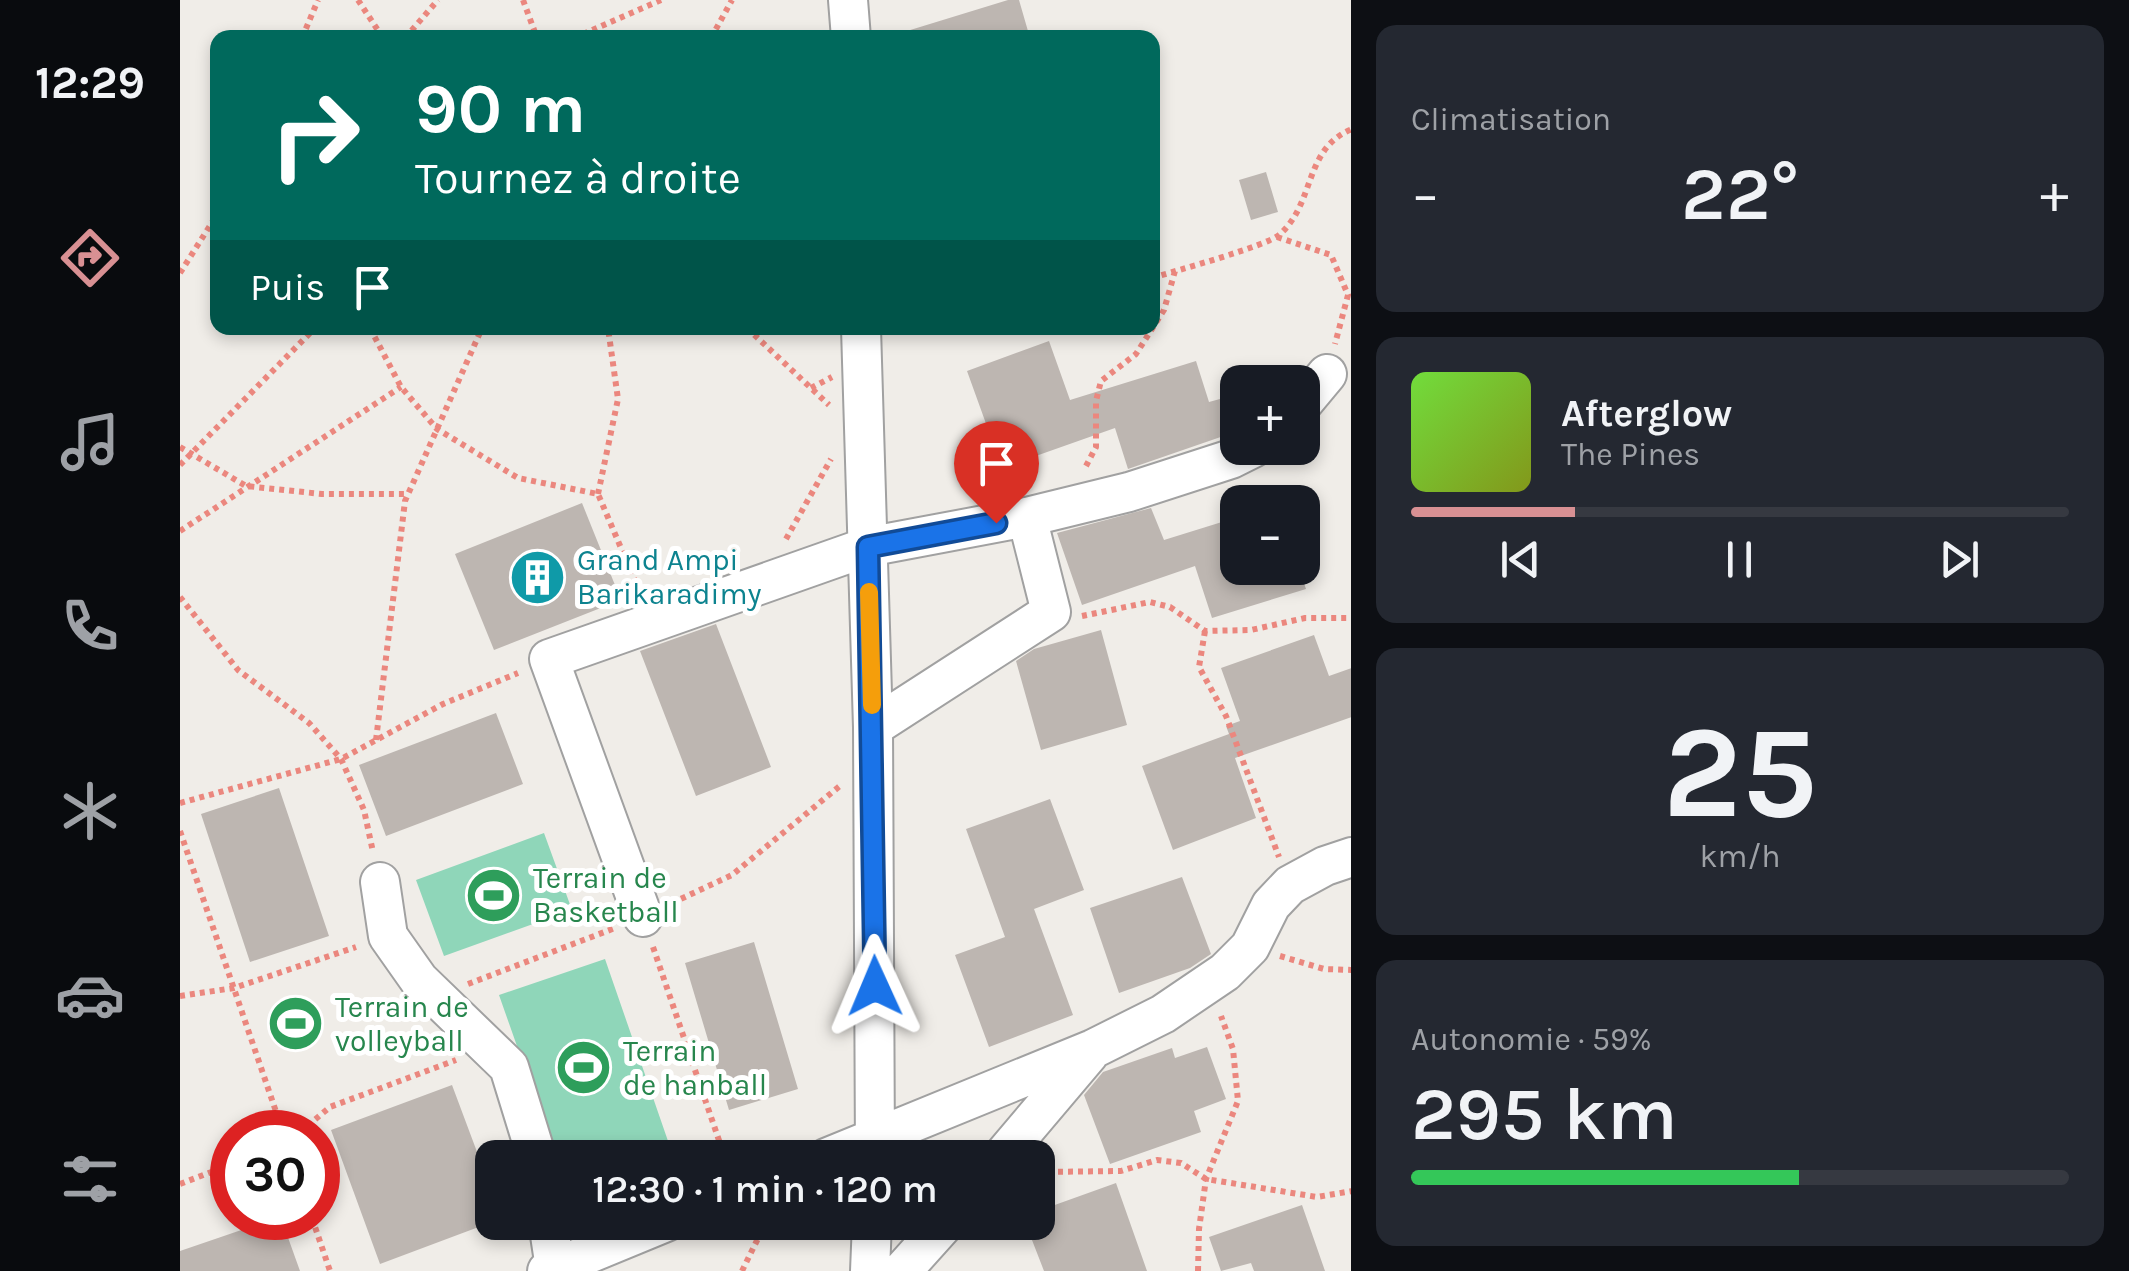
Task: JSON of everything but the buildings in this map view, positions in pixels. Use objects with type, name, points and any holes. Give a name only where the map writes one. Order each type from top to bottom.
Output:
[{"type":"street","points":[[848,0],[850,30]]},
{"type":"street","points":[[861,335],[873,727],[876,1140]]},
{"type":"street","points":[[1320,382],[1327,374]]},
{"type":"street","points":[[642,917],[550,660],[868,547],[1028,517],[1129,492],[1220,463]]},
{"type":"street","points":[[873,727],[1052,612],[1028,517]]},
{"type":"street","points":[[892,1140],[1163,1014],[1213,980],[1250,946],[1271,906],[1290,885],[1351,857]]},
{"type":"street","points":[[380,882],[388,936],[418,980],[508,1068],[531,1140]]},
{"type":"street","points":[[1016,1140],[1094,1049]]},
{"type":"street","points":[[549,1240],[551,1270],[623,1240]]},
{"type":"street","points":[[870,1271],[871,1240]]},
{"type":"street","points":[[902,1271],[930,1240]]},
{"type":"path","points":[[305,30],[318,0]]},
{"type":"path","points":[[358,0],[378,30]]},
{"type":"path","points":[[412,30],[438,0]]},
{"type":"path","points":[[523,0],[533,30]]},
{"type":"path","points":[[592,30],[661,0]]},
{"type":"path","points":[[715,30],[732,0]]},
{"type":"path","points":[[1160,276],[1278,237],[1306,198],[1317,156],[1351,130]]},
{"type":"path","points":[[180,272],[210,225]]},
{"type":"path","points":[[1278,237],[1331,255],[1350,295],[1327,374]]},
{"type":"path","points":[[1160,316],[1175,271]]},
{"type":"path","points":[[180,465],[308,335]]},
{"type":"path","points":[[374,335],[401,387],[437,429],[518,478],[598,494]]},
{"type":"path","points":[[376,740],[408,494],[479,335]]},
{"type":"path","points":[[609,335],[618,399],[598,494],[652,622]]},
{"type":"path","points":[[754,335],[864,439],[831,459],[760,584]]},
{"type":"path","points":[[1065,508],[1096,447],[1100,382],[1136,354],[1148,335]]},
{"type":"path","points":[[180,532],[401,387]]},
{"type":"path","points":[[180,447],[246,486],[322,494],[408,494]]},
{"type":"path","points":[[180,597],[238,670],[309,722],[341,760],[364,810],[380,882]]},
{"type":"path","points":[[1052,612],[1088,617],[1150,602],[1170,606],[1205,630],[1251,630],[1305,618],[1351,618]]},
{"type":"path","points":[[1205,630],[1199,668],[1226,716],[1290,885]]},
{"type":"path","points":[[180,803],[341,760],[443,704],[550,660]]},
{"type":"path","points":[[180,831],[276,1110]]},
{"type":"path","points":[[642,917],[719,1140]]},
{"type":"path","points":[[180,996],[234,988],[388,936]]},
{"type":"path","points":[[1250,946],[1324,969],[1351,970]]},
{"type":"path","points":[[1198,1271],[1206,1179],[1238,1101],[1233,1049],[1217,1006],[1213,980]]},
{"type":"path","points":[[326,1110],[488,1049]]},
{"type":"path","points":[[1055,1172],[1121,1171],[1157,1160],[1181,1163],[1206,1179],[1317,1197],[1351,1191]]},
{"type":"path","points":[[180,1184],[210,1172]]},
{"type":"path","points":[[319,1240],[330,1271]]},
{"type":"path","points":[[742,1271],[757,1240]]},
{"type":"green space","name":"Terrain de Basketball","points":[[544,833],[572,910],[444,956],[416,880]]},
{"type":"green space","name":"Terrain de hanball","points":[[605,959],[668,1140],[550,1140],[499,995]]},
{"type":"slow traffic","points":[[869,592],[872,705]]},
{"type":"place","name":"Grand Ampi Barikaradimy","points":[[538,577]]},
{"type":"place","name":"Terrain de Basketball","points":[[494,895]]},
{"type":"place","name":"Terrain de volleyball","points":[[296,1024]]},
{"type":"place","name":"Terrain de hanball","points":[[584,1068]]},
{"type":"route","points":[[875,986],[868,547],[996,523]]}]
